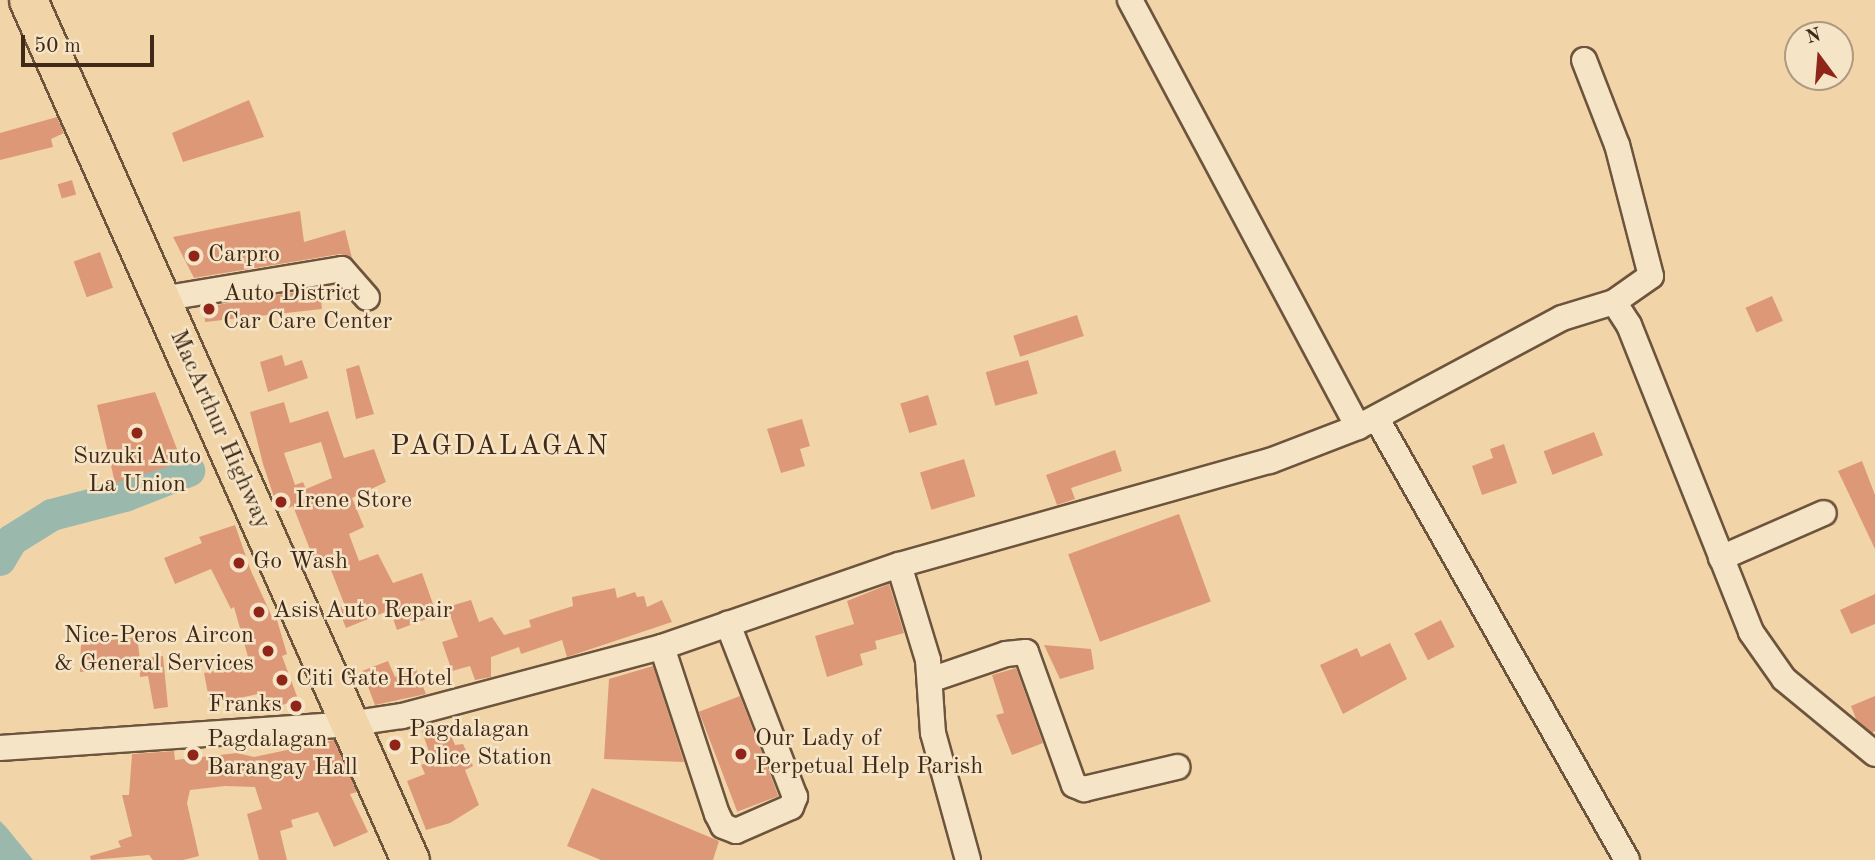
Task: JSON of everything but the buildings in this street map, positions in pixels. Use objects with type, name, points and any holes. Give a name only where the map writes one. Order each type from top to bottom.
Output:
[{"type":"highway","name":"MacArthur Highway","points":[[28,0],[410,860]]},
{"type":"street","points":[[1130,0],[1367,423],[1627,860]]},
{"type":"street","points":[[0,748],[348,724],[472,699],[662,648],[899,565],[1270,461],[1367,423],[1562,318],[1614,302],[1646,282],[1653,270],[1614,134],[1584,60]]},
{"type":"street","points":[[162,299],[342,269],[368,299]]},
{"type":"street","points":[[1614,302],[1629,325],[1751,632],[1784,679],[1875,754]]},
{"type":"street","points":[[1721,558],[1824,513]]},
{"type":"street","points":[[899,565],[930,680],[933,733],[968,860]]},
{"type":"street","points":[[662,648],[717,814],[723,826],[736,831],[791,807],[795,797],[727,624]]},
{"type":"street","points":[[930,680],[1006,654],[1026,652],[1074,785],[1084,789],[1177,766]]},
{"type":"shaded area","points":[[0,821],[6,827],[33,860],[0,860]]},
{"type":"waterway","points":[[0,560],[12,540],[52,515],[125,496],[189,471]]},
{"type":"place","name":"Carpro","points":[[194,256]]},
{"type":"place","name":"Auto District Car Care Center","points":[[209,309]]},
{"type":"place","name":"Suzuki Auto La Union","points":[[137,433]]},
{"type":"place","name":"Irene Store","points":[[281,502]]},
{"type":"place","name":"Go Wash","points":[[239,563]]},
{"type":"place","name":"Asis Auto Repair","points":[[259,612]]},
{"type":"place","name":"Nice-Peros Aircon & General Services","points":[[268,651]]},
{"type":"place","name":"Citi Gate Hotel","points":[[282,680]]},
{"type":"place","name":"Franks","points":[[296,706]]},
{"type":"place","name":"Pagdalagan Police Station","points":[[395,745]]},
{"type":"place","name":"Our Lady of Perpetual Help Parish","points":[[741,754]]},
{"type":"place","name":"Pagdalagan Barangay Hall","points":[[193,755]]},
{"type":"district","name":"PAGDALAGAN","points":[[500,447]]}]
